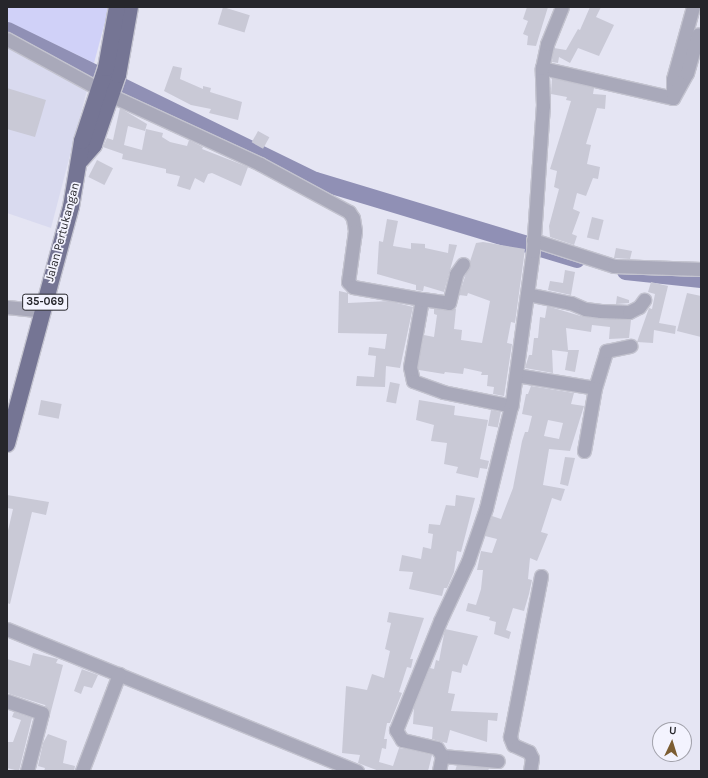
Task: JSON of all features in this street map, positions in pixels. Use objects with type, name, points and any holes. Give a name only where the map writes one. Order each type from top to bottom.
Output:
[{"type":"main road","name":"35-069","points":[[108,83],[117,7]]},
{"type":"main road","name":"35-069","points":[[108,83],[130,7]]},
{"type":"main road","name":"Jalan Pertukangan","points":[[7,444],[10,424],[42,311],[81,160],[94,145],[108,83]]},
{"type":"street","points":[[439,771],[442,756],[437,748],[402,740],[396,730],[440,620],[468,561],[486,508],[512,406],[533,246],[543,106],[542,68],[547,44],[562,7]]},
{"type":"street","points":[[673,98],[673,79],[693,7]]},
{"type":"street","points":[[673,98],[687,73],[700,36],[685,32]]},
{"type":"street","points":[[7,39],[108,83],[349,212],[353,218],[355,231],[348,282],[358,290],[449,303],[456,274],[463,264]]},
{"type":"street","points":[[542,68],[673,98]]},
{"type":"street","points":[[533,246],[614,266],[701,269]]},
{"type":"street","points":[[527,294],[571,303],[585,309],[629,312],[639,307],[644,300]]},
{"type":"street","points":[[422,299],[410,367],[413,382],[442,392],[512,406]]},
{"type":"street","points":[[7,307],[42,311]]},
{"type":"street","points":[[584,451],[596,388],[606,350],[630,346]]},
{"type":"street","points":[[516,375],[596,388]]},
{"type":"street","points":[[530,771],[532,758],[529,752],[513,745],[510,737],[541,576]]},
{"type":"street","points":[[7,629],[357,771]]},
{"type":"street","points":[[82,771],[119,674]]},
{"type":"street","points":[[7,701],[42,713],[27,771]]},
{"type":"street","points":[[442,756],[498,761]]},
{"type":"shaded area","points":[[7,7],[109,7],[94,63],[7,21]]},
{"type":"shaded area","points":[[7,21],[94,63],[51,228],[7,213]]},
{"type":"building","points":[[223,7],[250,15],[245,32],[218,24]]},
{"type":"building","points":[[527,7],[548,7],[536,46],[527,45],[528,36],[523,34],[528,21],[523,19]]},
{"type":"building","points":[[590,7],[601,7],[596,17],[614,25],[599,56],[578,48],[570,63],[559,57],[558,63],[552,62],[554,48],[566,50],[578,29],[580,30]]},
{"type":"building","points":[[173,66],[182,68],[180,79],[203,89],[203,86],[211,88],[210,92],[242,102],[238,120],[209,113],[211,109],[191,105],[164,91]]},
{"type":"building","points":[[552,78],[594,88],[593,94],[606,95],[605,109],[597,108],[586,144],[591,145],[587,164],[600,167],[598,179],[593,178],[586,196],[577,193],[573,209],[580,212],[572,234],[577,236],[574,245],[550,237],[549,226],[559,189],[554,187],[557,171],[550,169],[571,101],[566,100],[567,97],[551,94]]},
{"type":"building","points":[[7,88],[46,100],[35,137],[7,129]]},
{"type":"building","points":[[120,108],[147,124],[145,131],[128,126],[124,145],[142,150],[146,129],[163,133],[162,137],[170,142],[187,146],[189,140],[203,147],[202,149],[248,167],[241,186],[212,173],[208,174],[204,183],[195,178],[190,190],[177,186],[180,176],[166,173],[166,169],[122,159],[123,154],[103,147],[107,138],[113,140]]},
{"type":"building","points":[[258,131],[269,137],[263,149],[252,142]]},
{"type":"building","points":[[97,160],[113,168],[104,185],[88,177]]},
{"type":"building","points":[[592,217],[604,220],[599,240],[587,237]]},
{"type":"building","points":[[387,219],[398,221],[393,246],[411,249],[411,243],[425,244],[425,248],[448,253],[449,244],[457,245],[444,292],[424,286],[423,291],[416,290],[416,285],[377,274],[379,241],[383,242]]},
{"type":"building","points":[[483,242],[525,249],[515,323],[511,322],[507,343],[512,344],[504,396],[493,394],[494,387],[487,386],[488,375],[481,375],[482,372],[464,368],[463,374],[445,372],[444,374],[419,370],[418,367],[424,335],[434,337],[437,315],[434,314],[434,309],[456,309],[454,329],[462,330],[461,340],[482,343],[490,301],[468,293],[467,296],[459,295],[476,243]]},
{"type":"building","points":[[616,248],[632,251],[630,259],[614,258]]},
{"type":"building","points":[[565,270],[575,272],[571,295],[548,290],[550,281],[563,283]]},
{"type":"building","points":[[651,282],[668,286],[659,323],[676,326],[675,334],[654,330],[653,343],[637,342],[649,308],[652,309],[655,294],[648,292]]},
{"type":"building","points":[[339,291],[348,293],[348,303],[389,301],[413,307],[400,368],[386,366],[385,387],[356,386],[357,376],[374,377],[376,356],[368,355],[369,347],[385,349],[387,334],[338,333]]},
{"type":"building","points":[[687,293],[701,296],[701,337],[677,331]]},
{"type":"building","points":[[617,296],[629,300],[629,303],[616,304]]},
{"type":"building","points":[[547,306],[584,317],[631,320],[629,338],[609,339],[610,327],[592,325],[591,332],[566,328],[568,350],[579,350],[575,372],[565,370],[568,352],[552,350],[553,373],[525,368],[529,355],[532,355],[534,338],[538,338],[540,317],[545,318]]},
{"type":"building","points":[[390,382],[400,384],[396,404],[386,402]]},
{"type":"building","points":[[531,386],[574,393],[571,404],[584,406],[570,451],[549,449],[543,485],[565,489],[561,501],[552,498],[541,532],[548,534],[537,561],[530,558],[528,579],[532,580],[529,594],[524,611],[513,608],[506,630],[511,632],[509,639],[494,634],[496,622],[489,620],[490,617],[466,611],[468,603],[476,605],[481,589],[483,570],[477,570],[481,551],[492,553],[497,539],[485,536],[492,516],[501,519],[513,488],[522,441],[525,432],[528,432],[532,416],[522,414],[526,394],[528,394]],"holes":[[[548,420],[563,423],[559,439],[544,436]]]},
{"type":"building","points":[[41,400],[62,404],[59,419],[38,415]]},
{"type":"building","points":[[419,400],[455,406],[454,415],[488,420],[480,459],[489,461],[487,469],[480,468],[478,478],[456,473],[458,467],[444,464],[447,443],[431,441],[434,425],[416,420]]},
{"type":"building","points":[[491,410],[501,412],[498,428],[488,426]]},
{"type":"building","points":[[565,457],[575,458],[568,486],[560,484]]},
{"type":"building","points":[[7,495],[49,502],[46,515],[32,512],[10,604],[7,603],[7,535],[13,509],[7,508]]},
{"type":"building","points":[[456,495],[475,498],[461,552],[457,551],[454,572],[447,588],[444,588],[442,596],[409,589],[413,572],[399,571],[402,555],[421,559],[423,547],[431,549],[433,534],[428,533],[429,524],[440,525],[446,505],[455,506]]},
{"type":"building","points":[[389,612],[424,618],[410,659],[413,659],[411,668],[407,667],[399,692],[402,693],[390,723],[387,723],[384,739],[387,739],[386,749],[382,748],[379,762],[393,766],[399,748],[406,749],[432,755],[428,771],[379,771],[358,763],[360,755],[342,753],[346,686],[367,690],[372,674],[384,678],[390,651],[385,649],[391,623],[387,622]]},
{"type":"building","points":[[445,629],[478,636],[467,666],[463,664],[461,673],[452,671],[448,693],[455,694],[451,711],[498,713],[497,721],[488,720],[487,742],[450,730],[447,743],[442,742],[432,739],[433,727],[413,724],[414,707],[430,668],[434,669],[436,660],[439,661]]},
{"type":"building","points":[[33,653],[58,659],[56,663],[63,665],[50,715],[45,705],[7,693],[7,659],[30,666]]},
{"type":"building","points":[[82,669],[98,675],[92,688],[84,686],[81,694],[74,691]]},
{"type":"building","points":[[14,712],[32,718],[19,771],[7,768],[7,742],[13,742],[21,720],[12,717]]},
{"type":"building","points":[[48,734],[67,741],[63,763],[75,766],[74,771],[44,771],[45,768],[38,766],[43,743]]},
{"type":"building","points":[[457,765],[489,768],[488,771],[455,771]]},
{"type":"waterway","points":[[7,30],[315,180],[576,259]]},
{"type":"waterway","points":[[625,271],[701,279]]}]
